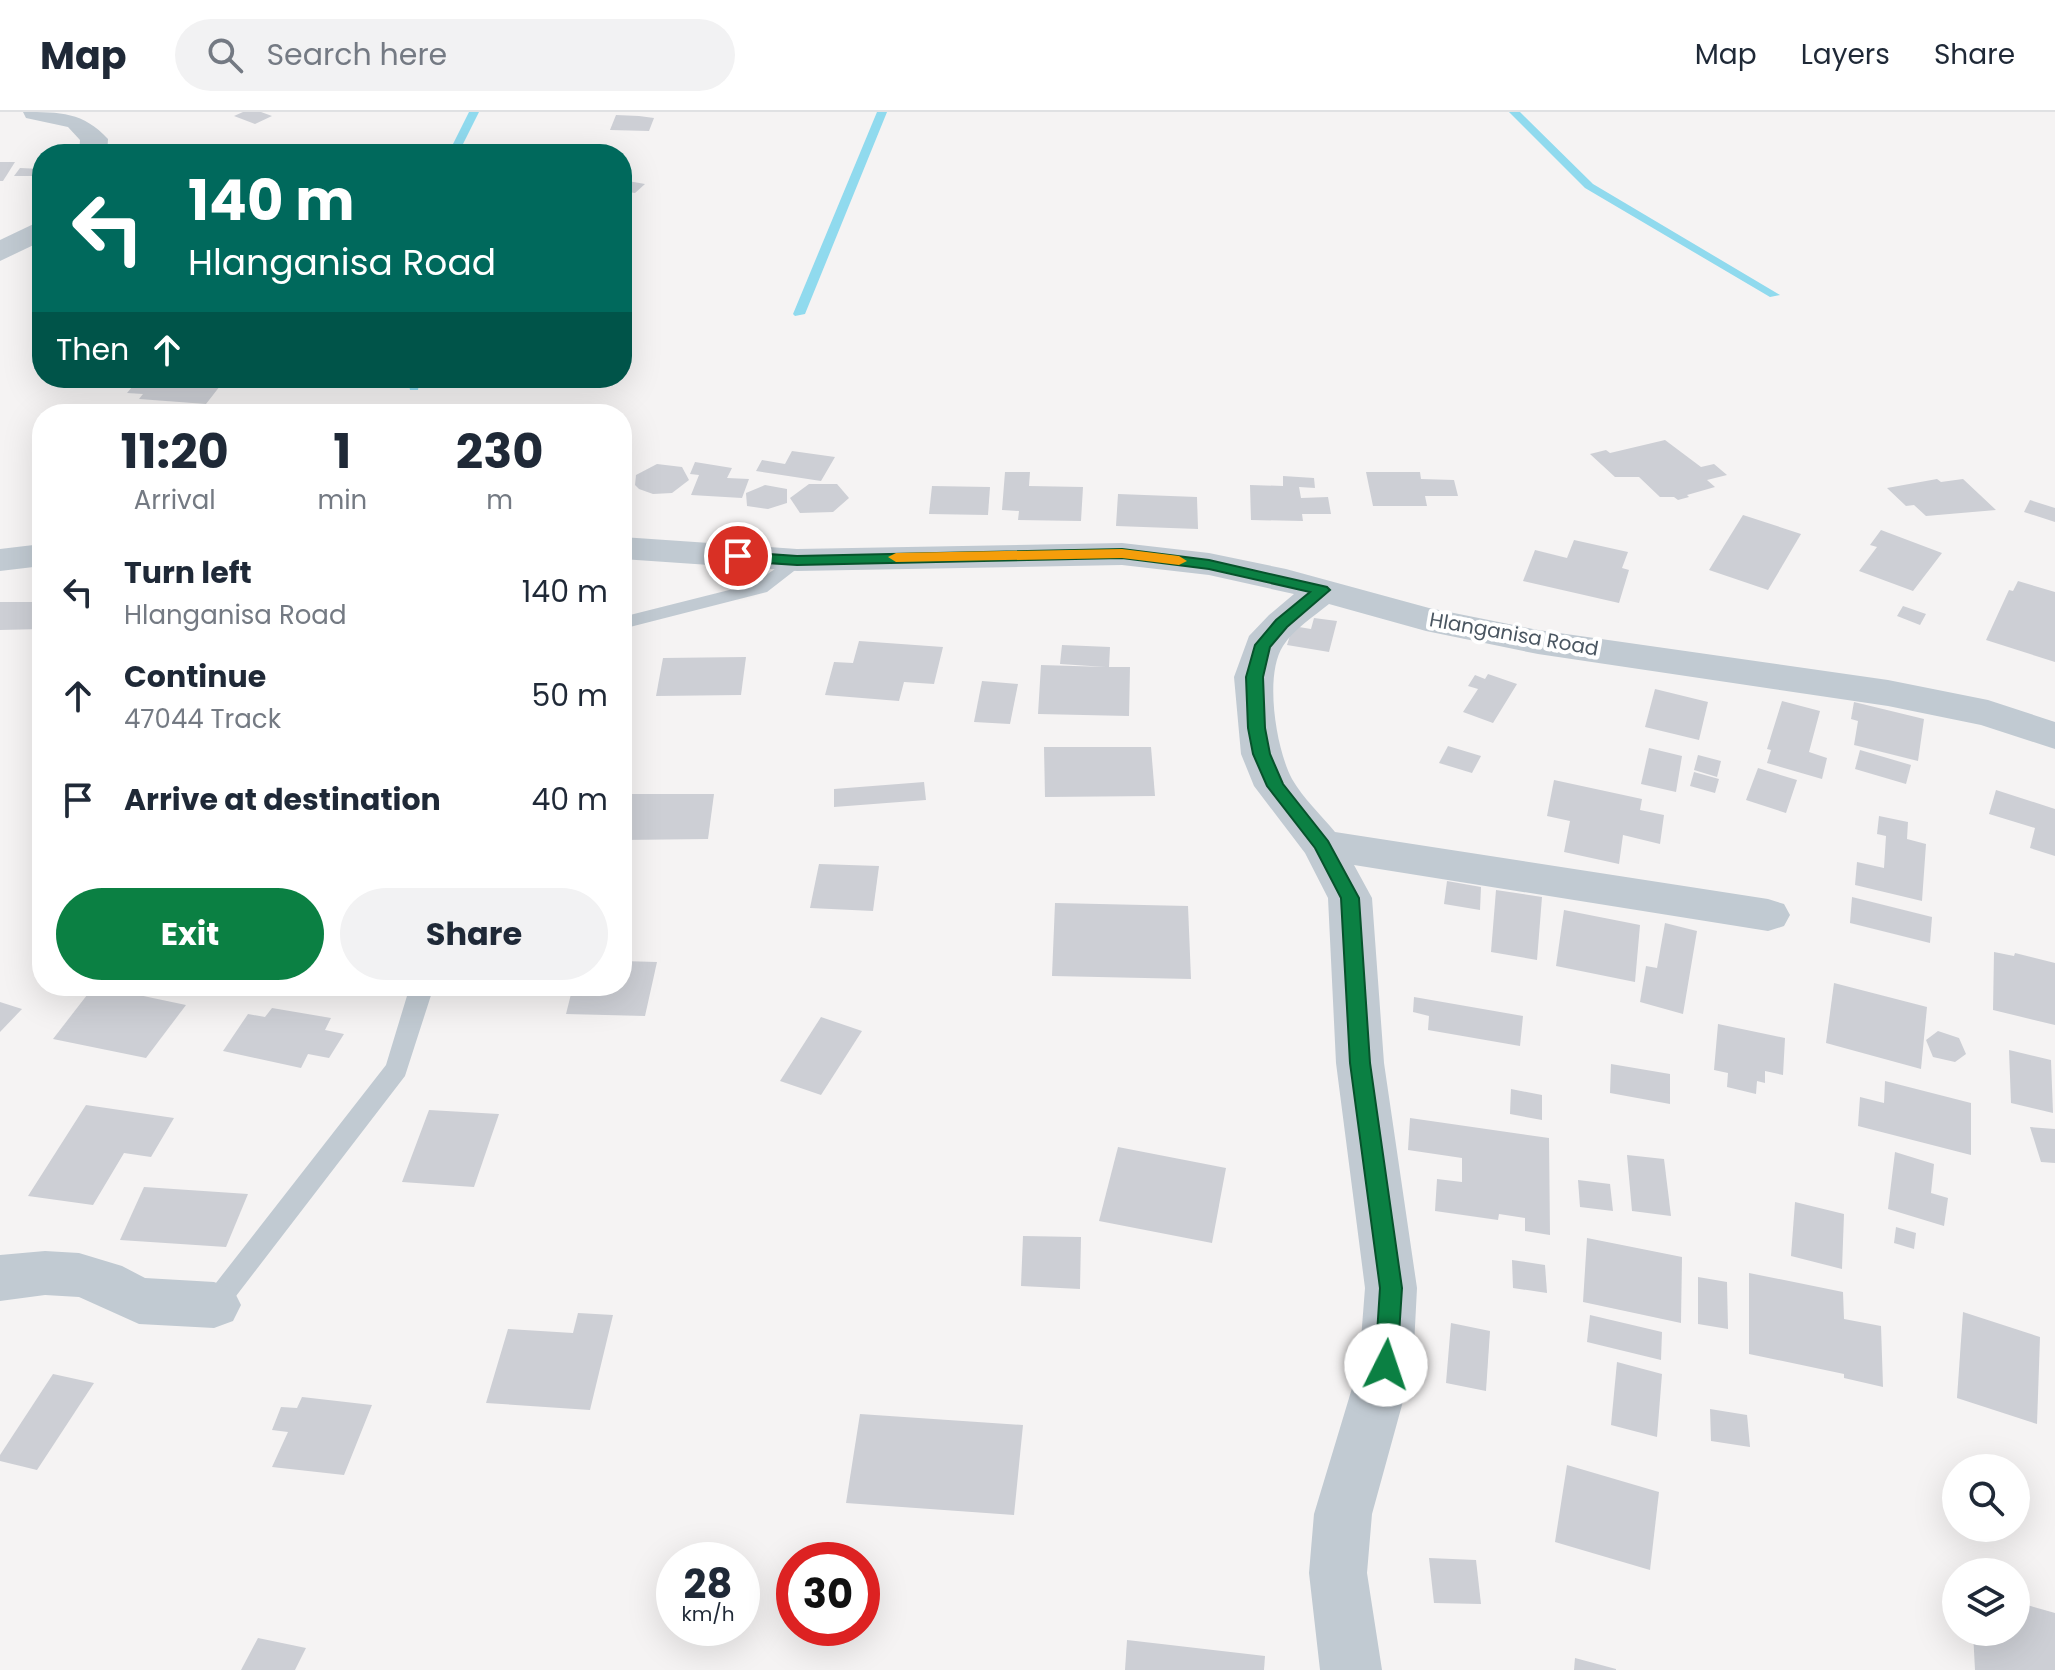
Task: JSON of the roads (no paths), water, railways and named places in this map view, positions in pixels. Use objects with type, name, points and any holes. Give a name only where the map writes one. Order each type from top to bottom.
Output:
[{"type":"street","points":[[36,112],[77,121],[94,139],[94,144]]},
{"type":"street","points":[[0,252],[32,234]]},
{"type":"street","name":"Hlanganisa Road","points":[[632,549],[797,560],[1122,554],[1209,564],[1322,590],[1426,619],[1538,642],[1888,693],[1988,713],[2055,736]]},
{"type":"street","points":[[0,560],[32,556]]},
{"type":"street","points":[[1322,590],[1282,623],[1263,645],[1254,677],[1261,754],[1275,786],[1322,845],[1350,898],[1360,1063],[1391,1288],[1386,1365],[1343,1514],[1338,1573],[1351,1670]]},
{"type":"street","points":[[1322,845],[1768,915]]},
{"type":"street","points":[[0,1278],[45,1273],[79,1275],[103,1282],[139,1301],[214,1305]]},
{"type":"lane","points":[[632,620],[760,588],[797,560]]},
{"type":"lane","points":[[214,1305],[397,1069],[419,996]]},
{"type":"waterway","points":[[458,144],[474,112]]},
{"type":"waterway","points":[[799,314],[882,112]]},
{"type":"waterway","points":[[1514,112],[1589,186],[1774,295]]}]
